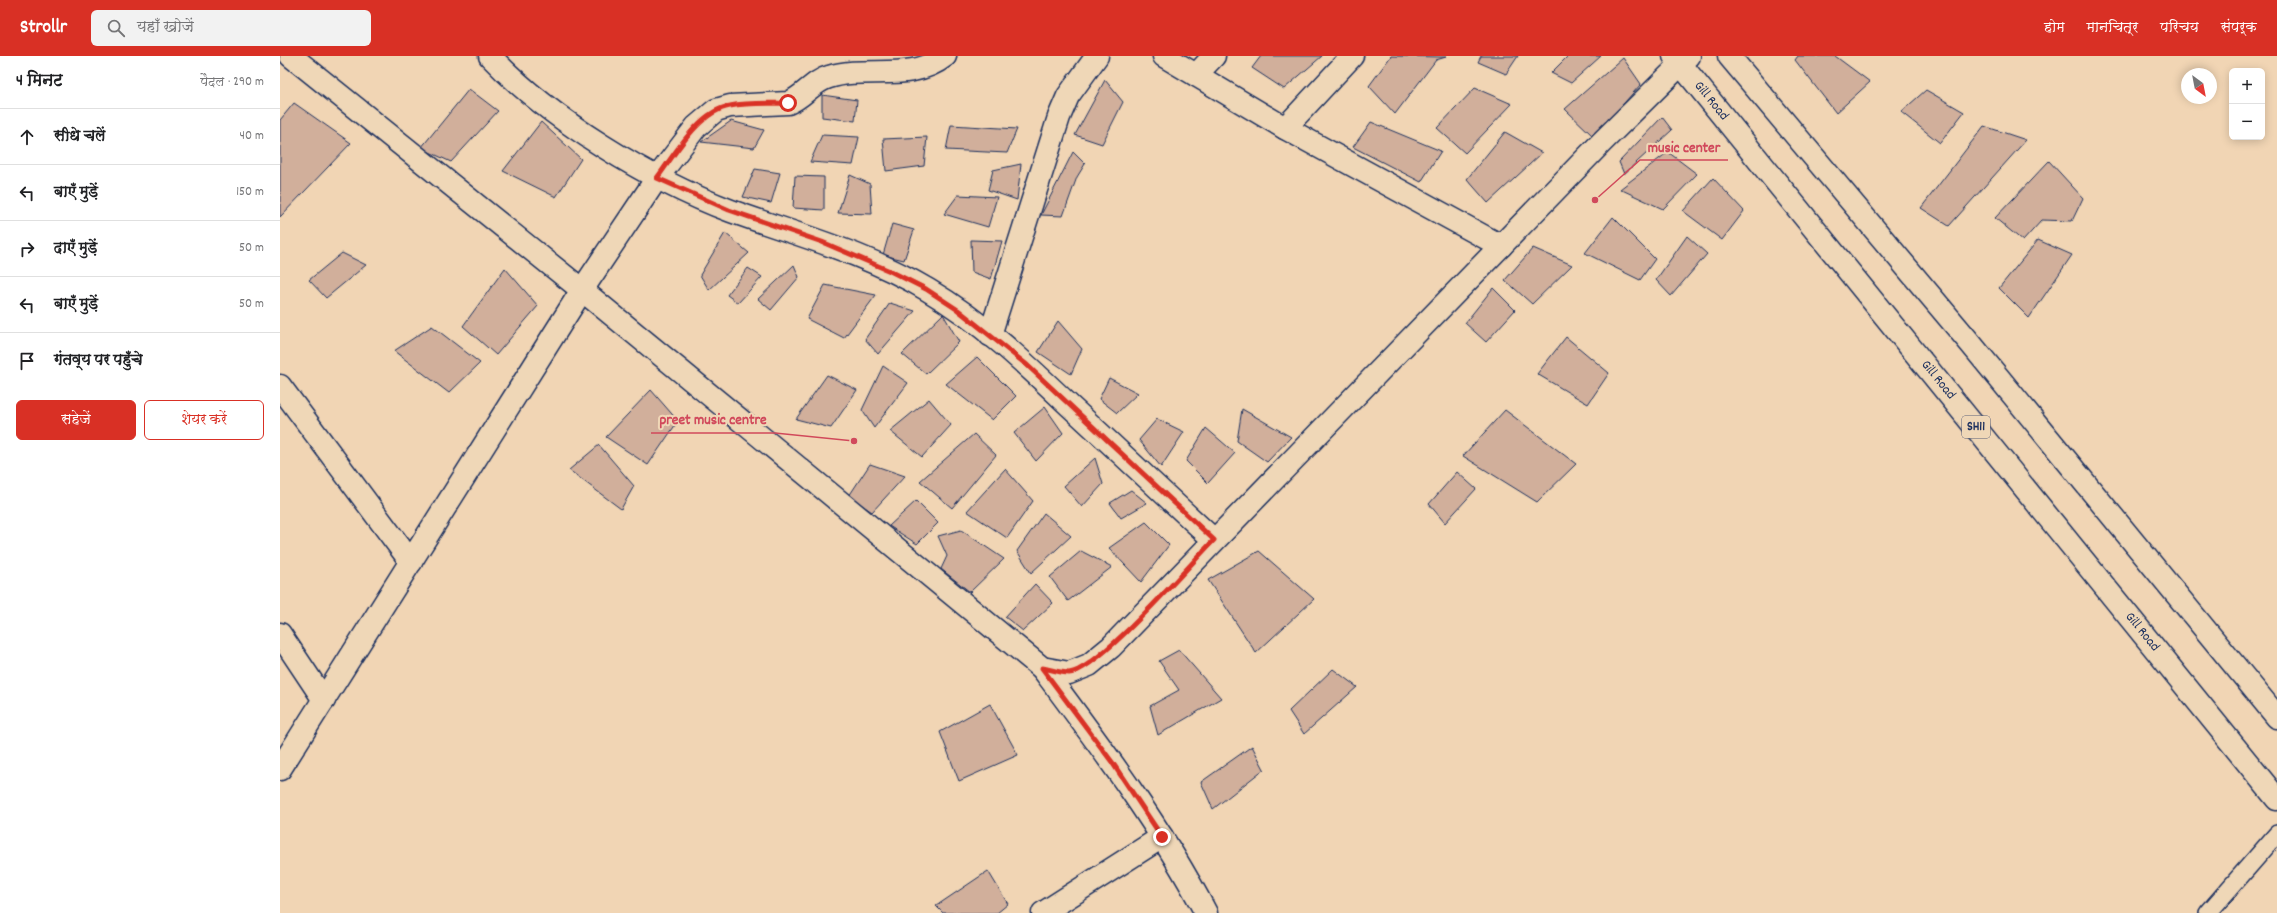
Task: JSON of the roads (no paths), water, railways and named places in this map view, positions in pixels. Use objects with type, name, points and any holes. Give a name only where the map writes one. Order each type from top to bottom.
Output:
[{"type":"street","points":[[291,56],[582,290],[1042,668],[1112,762],[1162,837],[1206,913]]},
{"type":"street","points":[[490,56],[534,96],[589,136],[657,178],[729,210],[822,242],[890,271],[926,289],[958,310],[1033,371],[1214,540]]},
{"type":"street","points":[[280,769],[582,290],[657,178],[696,127],[716,110],[730,106],[788,103],[797,100],[816,84],[829,77],[919,70],[945,56]]},
{"type":"street","points":[[990,335],[1059,117],[1068,96],[1097,56]]},
{"type":"street","points":[[1164,56],[1285,128],[1501,246]]},
{"type":"street","points":[[1196,75],[1214,56]]},
{"type":"street","points":[[1285,128],[1352,56]]},
{"type":"street","points":[[1729,56],[1971,344],[2277,717]]},
{"type":"street","points":[[1042,668],[1069,673],[1089,665],[1111,647],[1501,246],[1681,58]]},
{"type":"street","name":"Gill Road","points":[[1681,58],[2277,799]]},
{"type":"street","points":[[280,386],[411,562]]},
{"type":"street","points":[[280,634],[324,700]]},
{"type":"street","points":[[1043,913],[1162,837]]},
{"type":"lane","points":[[2208,913],[2277,834]]},
{"type":"place","name":"music center","points":[[1595,200]]},
{"type":"place","name":"preet music centre","points":[[854,441]]}]
